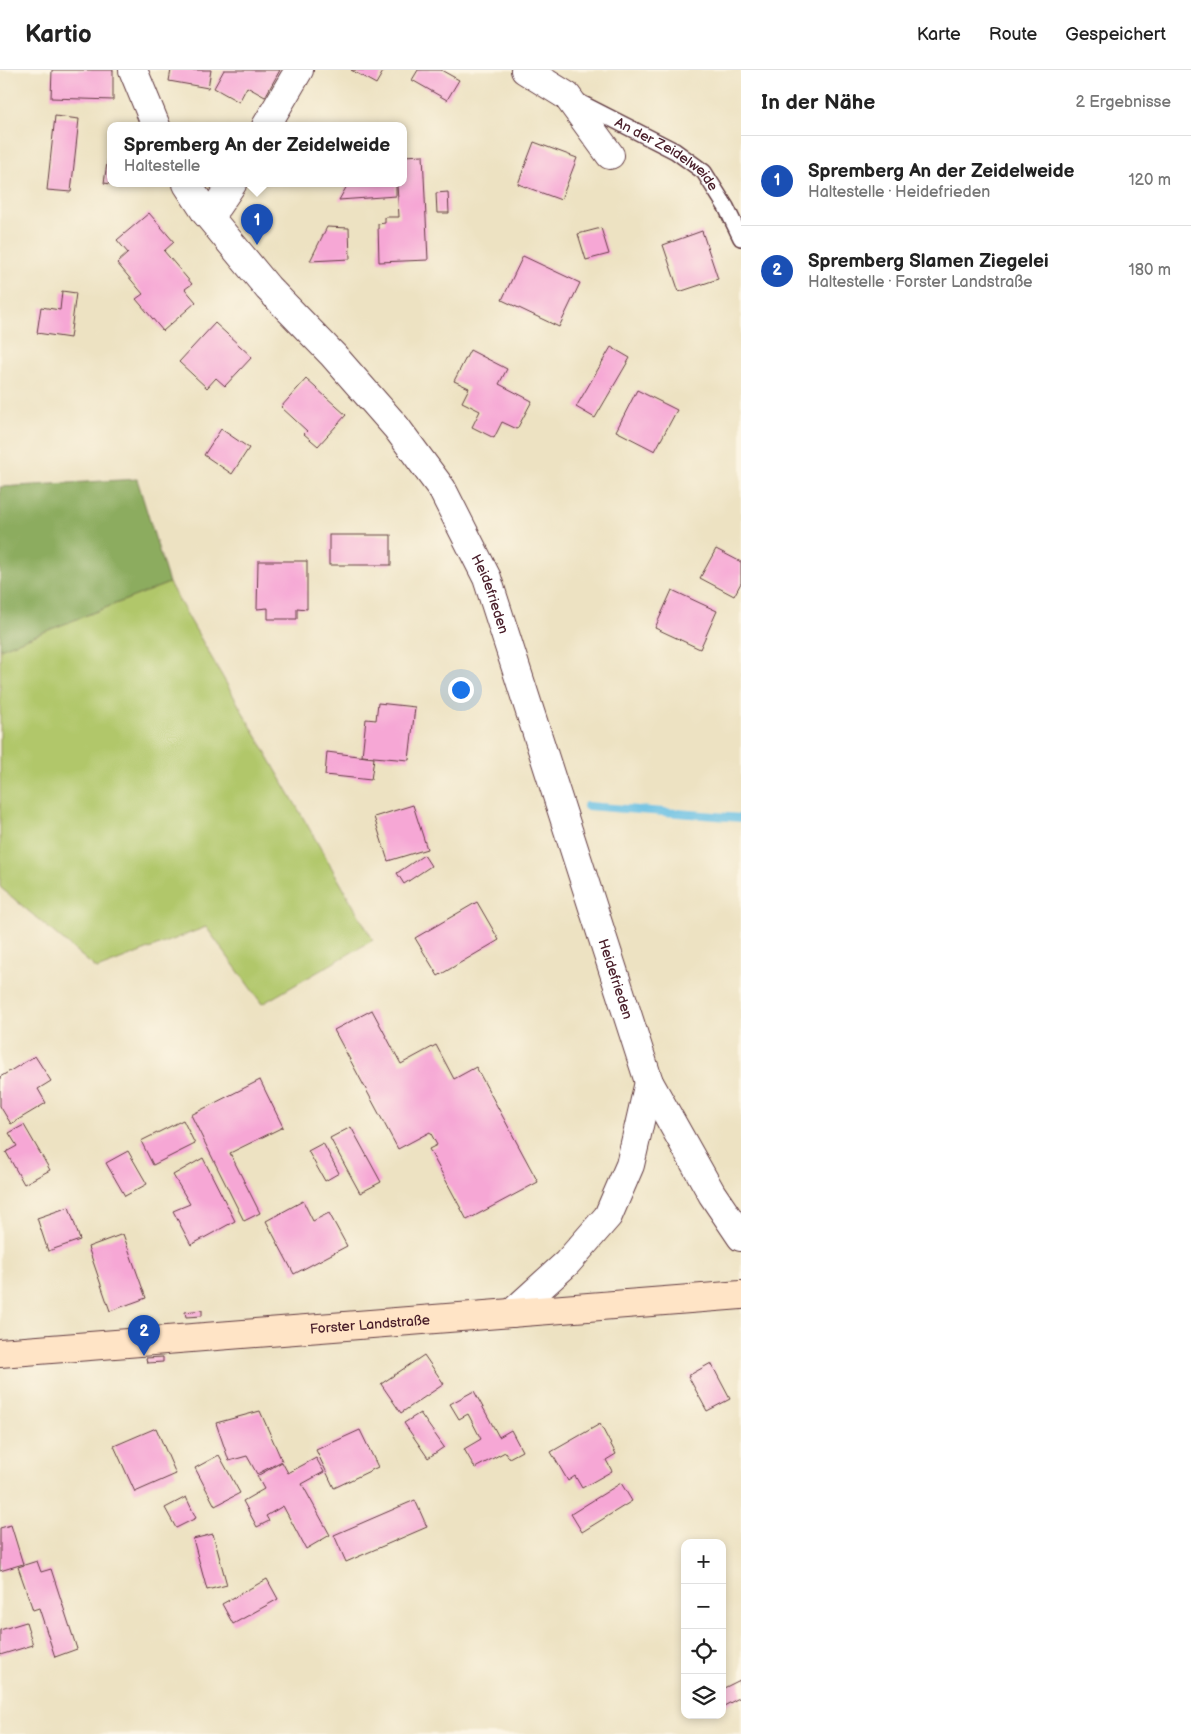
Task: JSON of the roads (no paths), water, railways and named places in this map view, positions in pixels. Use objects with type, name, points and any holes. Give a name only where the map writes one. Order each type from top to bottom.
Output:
[{"type":"main road","name":"Forster Landstraße","points":[[0,1353],[741,1294]]},
{"type":"street","points":[[133,70],[154,122]]},
{"type":"street","points":[[268,122],[299,70]]},
{"type":"street","name":"An der Zeidelweide","points":[[525,70],[567,96],[610,155]]},
{"type":"street","name":"Heidefrieden","points":[[189,187],[206,214],[268,288],[334,355],[396,427],[442,488],[487,578],[649,1082],[712,1194],[741,1237]]},
{"type":"street","points":[[206,214],[217,206],[230,187]]},
{"type":"street","points":[[512,1313],[567,1263],[608,1216],[630,1165],[649,1082]]},
{"type":"lane","name":"An der Zeidelweide","points":[[567,96],[674,151],[704,172],[726,206],[741,238]]},
{"type":"waterway","points":[[587,806],[741,818]]},
{"type":"place","name":"Spremberg An der Zeidelweide","points":[[257,245]]},
{"type":"place","name":"Spremberg Slamen Ziegelei","points":[[144,1356]]}]
